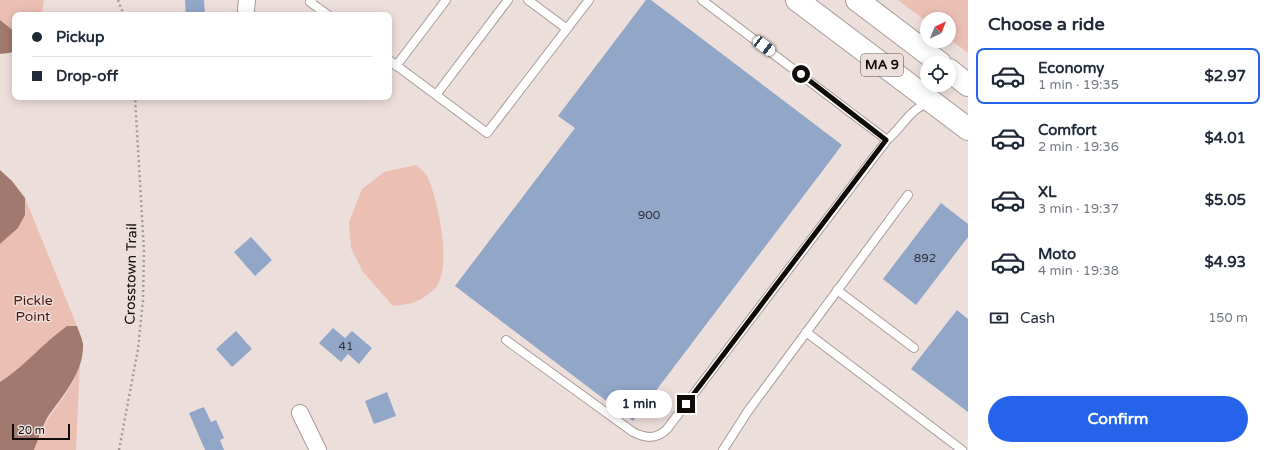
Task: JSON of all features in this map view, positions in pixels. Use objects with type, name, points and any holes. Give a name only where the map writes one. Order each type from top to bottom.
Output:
[{"type":"highway","name":"MA 9","points":[[797,0],[968,129]]},
{"type":"highway","name":"MA 9","points":[[858,0],[931,56]]},
{"type":"highway","points":[[956,76],[968,85]]},
{"type":"street","points":[[300,413],[318,450]]},
{"type":"lane","points":[[312,0],[310,2],[324,12]]},
{"type":"lane","points":[[396,66],[446,0]]},
{"type":"lane","points":[[436,95],[508,0]]},
{"type":"lane","points":[[528,0],[567,30]]},
{"type":"lane","points":[[392,63],[487,134],[589,0]]},
{"type":"lane","points":[[702,0],[886,140]]},
{"type":"lane","points":[[506,340],[633,432],[645,437],[657,436],[667,429],[886,140],[894,134],[915,110],[923,105],[933,103]]},
{"type":"lane","points":[[723,450],[748,411],[908,195]]},
{"type":"lane","points":[[837,290],[914,348]]},
{"type":"lane","points":[[806,332],[962,450]]},
{"type":"path","points":[[118,0],[123,12]]},
{"type":"path","name":"Crosstown Trail","points":[[119,450],[138,349],[143,300],[144,251],[135,100]]},
{"type":"green space","points":[[0,0],[44,0],[42,12],[12,12],[12,30],[0,20]]},
{"type":"green space","points":[[898,0],[968,0],[968,53],[956,44],[956,12],[920,12],[920,17]]},
{"type":"green space","points":[[416,165],[427,176],[439,214],[443,246],[442,274],[438,285],[423,298],[410,304],[393,306],[363,272],[351,248],[349,222],[362,189],[384,172]]},
{"type":"green space","name":"Pickle Point","points":[[25,198],[77,326],[67,326],[12,374],[0,382],[0,244],[18,228],[25,215]]},
{"type":"green space","points":[[80,362],[76,450],[34,450],[47,420],[74,380]]},
{"type":"shaded area","points":[[0,20],[12,30],[12,52],[0,54]]},
{"type":"shaded area","points":[[0,170],[12,181],[25,198],[25,215],[18,228],[0,244]]},
{"type":"shaded area","points":[[67,326],[77,326],[83,344],[80,365],[71,384],[47,418],[34,450],[0,450],[0,382],[18,369]]},
{"type":"building","points":[[185,0],[204,0],[205,12],[186,12]]},
{"type":"building","points":[[646,0],[651,0],[842,145],[633,421],[455,286],[575,128],[558,116]]},
{"type":"building","points":[[941,203],[968,224],[968,237],[916,305],[883,279]]},
{"type":"building","points":[[251,237],[272,260],[255,276],[234,252]]},
{"type":"building","points":[[957,310],[968,319],[968,412],[911,369]]},
{"type":"building","points":[[333,328],[345,338],[352,331],[372,348],[359,364],[348,354],[341,362],[319,343]]},
{"type":"building","points":[[236,331],[252,349],[232,367],[216,349]]},
{"type":"building","points":[[387,392],[396,416],[374,424],[365,401]]},
{"type":"building","points":[[204,407],[211,422],[216,420],[224,438],[220,440],[224,450],[205,450],[189,413]]},
{"type":"route","points":[[686,404],[886,140],[801,74]]}]
